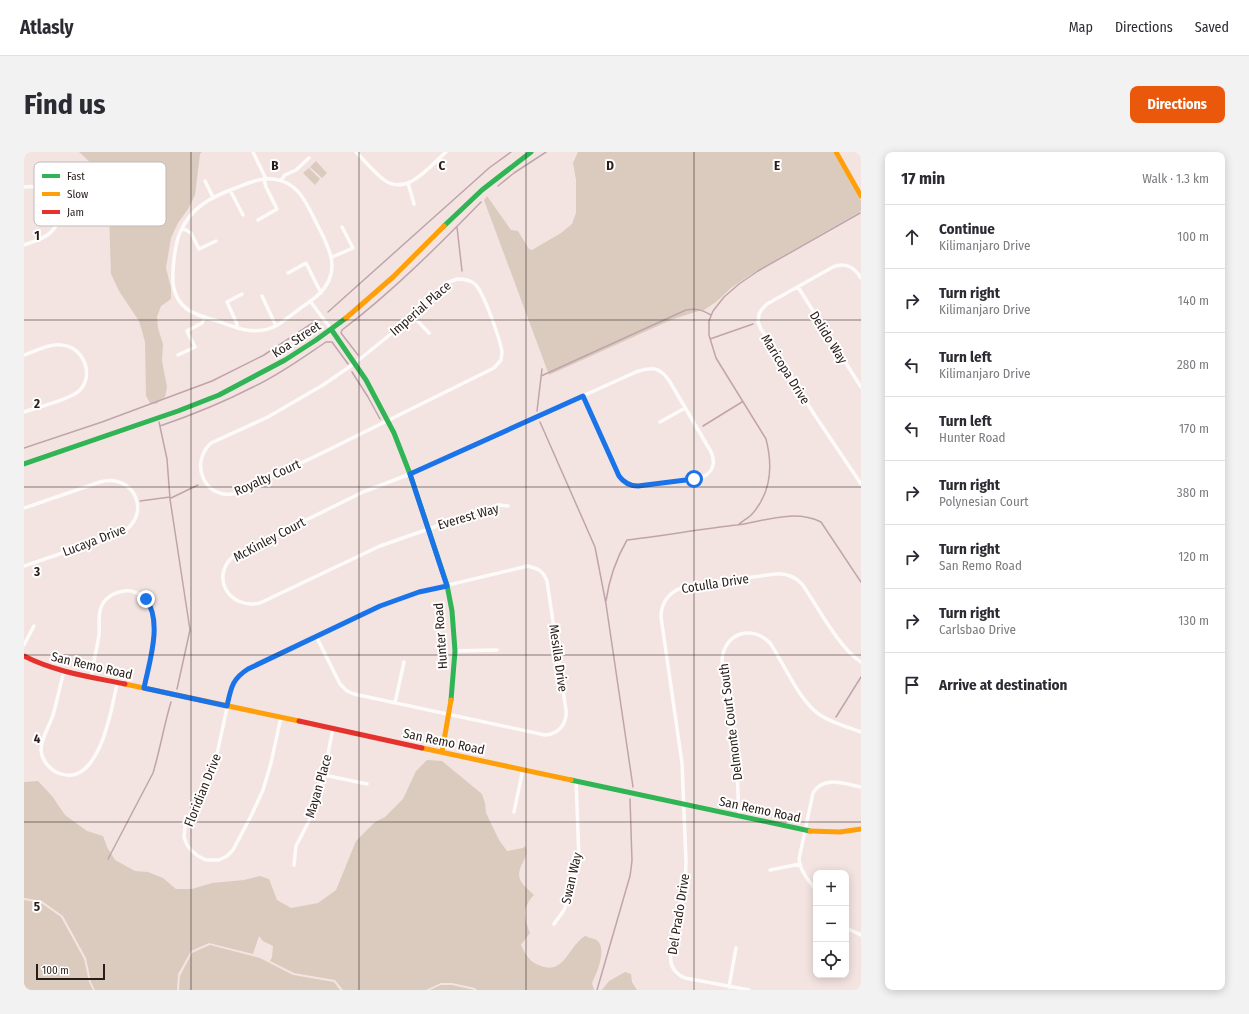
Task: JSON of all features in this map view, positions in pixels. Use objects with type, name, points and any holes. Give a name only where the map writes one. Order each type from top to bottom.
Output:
[{"type":"street","points":[[253,152],[265,179],[266,187],[277,208],[258,220]]},
{"type":"street","points":[[356,152],[386,181],[399,184],[408,183],[418,178],[446,152]]},
{"type":"street","name":"Koa Street","points":[[24,464],[183,409],[218,395],[279,363],[331,329],[387,283],[481,191],[512,165],[531,152]]},
{"type":"street","points":[[836,152],[861,196]]},
{"type":"street","points":[[281,180],[284,174],[296,170],[309,158]]},
{"type":"street","points":[[265,179],[281,180],[292,186],[303,197],[328,244],[332,257],[332,266],[327,285],[321,293],[276,326],[255,331],[237,328],[205,317],[194,313],[183,306],[176,296],[172,277],[176,249],[182,228],[196,209],[213,197],[230,190],[265,179]]},
{"type":"street","points":[[205,182],[213,197]]},
{"type":"street","points":[[408,183],[414,204]]},
{"type":"street","points":[[24,187],[34,186]]},
{"type":"street","points":[[230,190],[243,215]]},
{"type":"street","points":[[24,244],[41,238],[51,232],[55,226]]},
{"type":"street","points":[[332,257],[352,248],[342,227]]},
{"type":"street","points":[[182,228],[191,233],[199,249],[216,241]]},
{"type":"street","points":[[288,273],[306,263],[321,293]]},
{"type":"street","name":"Maricopa Drive","points":[[861,278],[851,267],[840,265],[833,266],[764,306],[759,314],[759,325],[766,338],[814,414],[861,484]]},
{"type":"street","name":"Imperial Place","points":[[355,364],[412,315],[446,283],[457,279],[470,281],[478,287],[500,344],[502,356],[497,365],[491,370],[388,420]]},
{"type":"street","name":"Delido Way","points":[[798,287],[861,386]]},
{"type":"street","points":[[237,328],[237,324],[227,302],[242,294]]},
{"type":"street","points":[[262,296],[276,326]]},
{"type":"street","points":[[310,301],[331,329]]},
{"type":"street","points":[[412,315],[429,333]]},
{"type":"street","points":[[178,355],[195,346],[187,331],[202,323],[205,317]]},
{"type":"street","name":"Hunter Road","points":[[331,329],[372,390],[388,420],[410,474],[447,586],[455,652],[453,692],[442,752]]},
{"type":"street","points":[[24,355],[55,345],[67,345],[74,348],[81,355],[87,374],[83,386],[76,393],[24,412]]},
{"type":"street","name":"Royalty Court","points":[[355,364],[323,386],[285,408],[211,443],[204,450],[201,459],[200,469],[203,478],[215,491],[226,494],[237,493],[388,420]]},
{"type":"street","name":"McKinley Court","points":[[428,528],[380,546],[260,602],[246,604],[237,601],[230,595],[224,585],[224,569],[234,555],[363,492],[410,474],[636,372],[650,368],[659,370],[666,375],[713,455],[714,464],[711,470],[703,477],[694,479],[633,486],[624,482],[619,476],[583,396]]},
{"type":"street","points":[[660,422],[685,408]]},
{"type":"street","name":"Lucaya Drive","points":[[24,508],[110,480],[122,482],[130,488],[136,498],[138,508],[131,526],[124,531],[24,566]]},
{"type":"street","name":"Everest Way","points":[[428,528],[491,507],[499,505],[508,506]]},
{"type":"street","name":"Mesilla Drive","points":[[447,586],[528,566],[538,568],[544,574],[550,594],[566,715],[565,722],[559,730],[552,734],[545,735],[449,715]]},
{"type":"street","name":"Cotulla Drive","points":[[684,804],[682,763],[661,617],[662,606],[671,593],[687,586],[775,574],[788,575],[795,578],[802,584],[844,646],[861,662]]},
{"type":"street","name":"Floridian Drive","points":[[281,717],[263,790],[248,823],[230,853],[219,860],[206,860],[198,856],[189,849],[184,832],[215,763],[232,686],[240,675],[248,669],[380,606],[419,592],[447,586]]},
{"type":"street","points":[[91,677],[99,636],[99,615],[101,606],[108,598],[117,592],[128,590],[134,591],[146,599],[154,618],[152,647],[144,688]]},
{"type":"street","points":[[24,645],[34,626]]},
{"type":"street","name":"Delmonte Court South","points":[[739,816],[737,769],[722,663],[726,645],[736,636],[746,633],[764,637],[770,643],[803,697],[816,712],[831,720],[861,732]]},
{"type":"street","points":[[316,636],[338,681],[350,693],[449,715]]},
{"type":"street","points":[[455,652],[497,650]]},
{"type":"street","name":"San Remo Road","points":[[24,656],[50,667],[117,683],[805,830],[833,833],[861,829]]},
{"type":"street","points":[[395,703],[404,662]]},
{"type":"street","points":[[64,671],[54,710],[42,741],[41,748],[48,766],[63,774],[71,775],[79,773],[88,766],[94,758],[107,728],[117,683]]},
{"type":"street","name":"Mayan Place","points":[[294,865],[296,846],[312,815],[324,775],[333,728]]},
{"type":"street","points":[[514,812],[523,769]]},
{"type":"street","points":[[324,775],[367,784]]},
{"type":"street","name":"Swan Way","points":[[554,924],[564,910],[570,894],[579,859],[576,780]]},
{"type":"street","points":[[813,886],[800,864],[800,855],[812,795],[818,786],[831,782],[861,787]]},
{"type":"street","name":"Del Prado Drive","points":[[684,804],[686,881],[671,952],[671,962],[676,972],[682,976],[749,990]]},
{"type":"street","points":[[770,870],[800,864]]},
{"type":"street","points":[[849,929],[861,935]]},
{"type":"street","points":[[729,987],[736,948]]},
{"type":"shaded area","points":[[79,152],[202,152],[200,154],[195,195],[171,238],[166,268],[171,288],[171,299],[161,306],[157,317],[158,328],[163,344],[162,361],[167,387],[165,397],[156,404],[150,403],[146,396],[145,342],[139,321],[119,291],[111,274],[109,226],[166,226],[166,162],[90,162]]},
{"type":"shaded area","points":[[578,152],[833,152],[861,201],[861,211],[750,275],[704,310],[671,320],[549,375],[484,200],[487,196],[511,230],[518,231],[529,249],[532,250],[561,233],[572,224],[576,213],[576,180],[573,163]]},
{"type":"shaded area","points":[[316,161],[327,173],[322,178],[310,167]]},
{"type":"shaded area","points":[[309,168],[320,179],[315,185],[303,173]]},
{"type":"shaded area","points":[[427,760],[442,761],[482,794],[486,813],[499,840],[507,851],[523,848],[525,846],[526,855],[519,873],[522,883],[534,895],[525,909],[525,918],[530,933],[521,945],[526,955],[541,966],[548,968],[554,967],[564,960],[584,936],[597,940],[600,945],[601,958],[592,983],[594,990],[477,990],[475,988],[452,983],[441,983],[426,990],[343,990],[335,980],[294,973],[270,961],[273,946],[263,941],[259,936],[253,954],[209,943],[191,951],[178,974],[177,990],[95,990],[91,982],[86,958],[63,916],[42,901],[24,898],[24,782],[38,781],[52,796],[65,815],[87,831],[103,836],[107,847],[115,860],[135,871],[148,872],[163,878],[176,889],[192,889],[212,883],[244,880],[260,876],[269,879],[277,900],[291,908],[318,903],[336,890],[356,841],[375,822],[385,817],[403,799],[416,771]]},
{"type":"shaded area","points":[[24,900],[41,903],[61,917],[84,959],[89,982],[93,990],[24,990]]},
{"type":"shaded area","points":[[210,945],[260,958],[293,975],[334,982],[340,990],[179,990],[180,976],[192,953]]},
{"type":"shaded area","points":[[625,972],[631,974],[632,982],[637,990],[602,990],[609,981]]},
{"type":"shaded area","points":[[441,985],[452,985],[475,990],[430,990]]},
{"type":"waterway","points":[[328,312],[489,168],[511,152]]},
{"type":"waterway","points":[[498,186],[514,173],[546,152]]},
{"type":"waterway","points":[[358,355],[341,333],[342,330],[396,285],[481,202]]},
{"type":"waterway","points":[[738,525],[753,513],[764,496],[770,469],[768,449],[766,439],[716,358],[709,335],[709,321],[713,311],[724,297],[739,284],[758,271],[860,213]]},
{"type":"waterway","points":[[457,227],[462,271]]},
{"type":"waterway","points":[[541,376],[686,310],[699,310],[711,315]]},
{"type":"waterway","points":[[24,448],[102,422],[212,381],[264,355],[314,322]]},
{"type":"waterway","points":[[710,339],[753,324]]},
{"type":"waterway","points":[[160,426],[208,408],[263,382],[326,342],[332,342],[348,364]]},
{"type":"waterway","points":[[537,411],[542,369]]},
{"type":"waterway","points":[[352,372],[380,419]]},
{"type":"waterway","points":[[703,426],[742,402]]},
{"type":"waterway","points":[[159,422],[167,459],[170,499],[190,630],[177,689]]},
{"type":"waterway","points":[[540,422],[595,547],[606,604],[633,787]]},
{"type":"waterway","points":[[171,498],[198,485]]},
{"type":"waterway","points":[[140,501],[170,497]]},
{"type":"waterway","points":[[606,601],[614,570],[627,540],[790,516],[811,518],[821,522],[861,582]]},
{"type":"waterway","points":[[836,717],[861,677]]},
{"type":"waterway","points":[[108,859],[153,773],[171,702]]},
{"type":"waterway","points":[[597,990],[630,876],[632,861],[630,799]]},
{"type":"traffic: fast","points":[[444,226],[482,190],[531,152]]},
{"type":"traffic: fast","points":[[24,464],[178,411],[219,395],[285,360],[346,318]]},
{"type":"traffic: fast","points":[[331,329],[366,380],[394,433],[410,474],[447,585],[452,611],[455,651],[451,700]]},
{"type":"traffic: fast","points":[[571,780],[810,831]]},
{"type":"traffic: slow","points":[[836,152],[861,196]]},
{"type":"traffic: slow","points":[[346,318],[393,277],[444,226]]},
{"type":"traffic: slow","points":[[125,684],[299,721]]},
{"type":"traffic: slow","points":[[442,752],[451,700]]},
{"type":"traffic: slow","points":[[422,748],[571,780]]},
{"type":"traffic: slow","points":[[810,831],[840,832],[861,829]]},
{"type":"traffic: jam","points":[[24,656],[36,662],[61,670],[125,684]]},
{"type":"traffic: jam","points":[[299,721],[422,748]]},
{"type":"route","points":[[146,599],[153,612],[154,633],[144,688],[227,706],[234,681],[248,669],[380,606],[419,592],[447,586],[410,474],[583,396],[619,476],[624,482],[633,486],[638,486],[694,479]]}]
